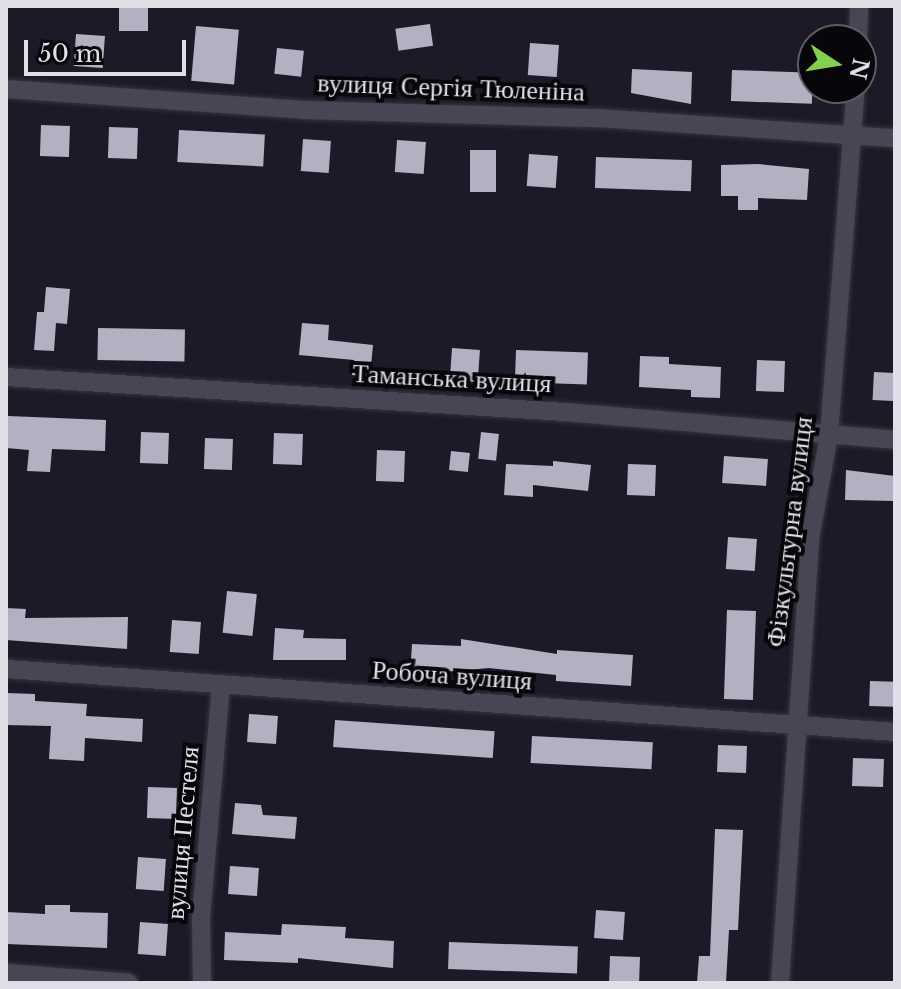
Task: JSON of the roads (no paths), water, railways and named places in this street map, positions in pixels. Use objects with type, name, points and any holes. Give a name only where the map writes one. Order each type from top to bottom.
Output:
[{"type":"street","name":"вулиця Сергія Тюленіна","points":[[6,89],[304,110],[598,118],[895,138]]},
{"type":"street","name":"Фізкультурна вулиця","points":[[780,983],[795,725],[811,534],[829,435],[855,104]]},
{"type":"street","name":"Таманська вулиця","points":[[6,377],[565,412],[895,440]]},
{"type":"street","name":"Робоча вулиця","points":[[6,669],[221,687],[895,732]]},
{"type":"street","name":"вулиця Пестеля","points":[[202,983],[201,918],[221,687]]},
{"type":"street","points":[[6,973],[129,983]]}]
